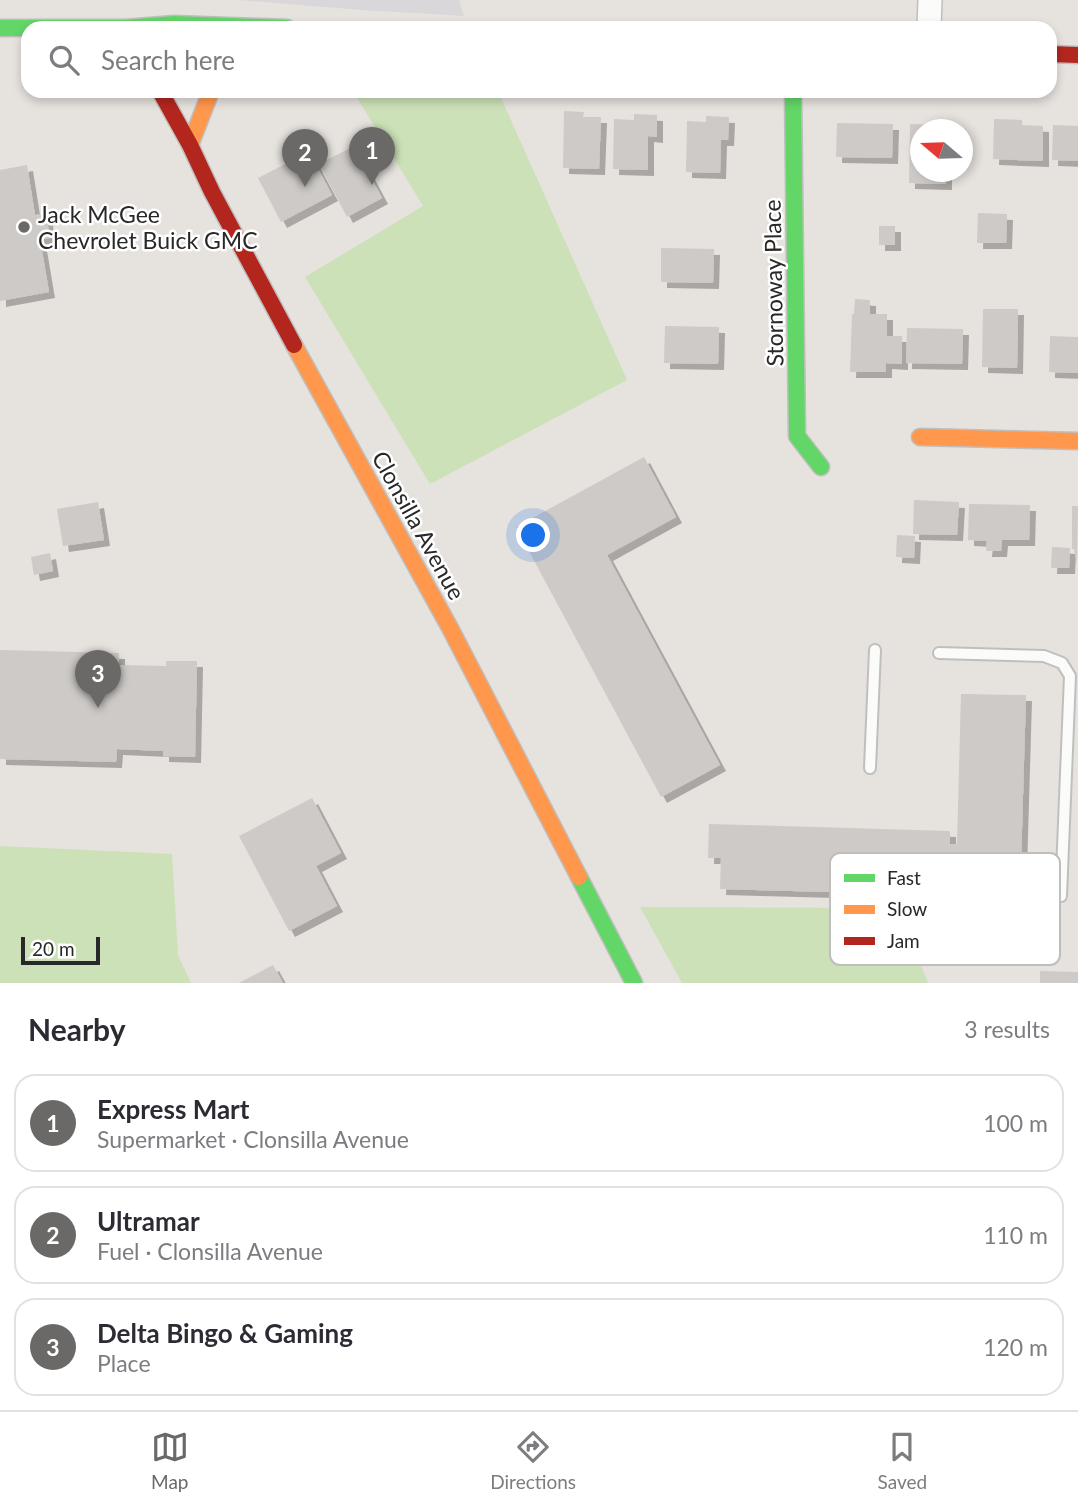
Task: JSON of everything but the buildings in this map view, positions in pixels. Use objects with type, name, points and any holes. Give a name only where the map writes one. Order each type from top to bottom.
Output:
[{"type":"main road","points":[[116,9],[122,21]]},
{"type":"main road","points":[[0,27],[21,27]]},
{"type":"main road","points":[[1057,54],[1078,55]]},
{"type":"main road","name":"Clonsilla Avenue","points":[[164,98],[338,427],[450,628],[634,983]]},
{"type":"main road","points":[[190,145],[208,98]]},
{"type":"main road","name":"Stornoway Place","points":[[793,98],[797,436],[821,467]]},
{"type":"main road","points":[[920,437],[1078,441]]},
{"type":"street","points":[[929,21],[930,0]]},
{"type":"lane","points":[[870,768],[875,650]]},
{"type":"lane","points":[[939,653],[1044,656],[1062,663],[1070,676],[1060,896]]},
{"type":"shaded area","points":[[237,0],[459,0],[464,16],[362,10]]},
{"type":"green space","points":[[357,98],[501,98],[627,380],[430,484],[305,277],[423,206]]},
{"type":"green space","points":[[0,846],[172,854],[178,955],[191,983],[0,983]]},
{"type":"green space","points":[[640,907],[830,908],[830,965],[921,965],[928,983],[682,983]]},
{"type":"traffic: fast","points":[[0,28],[21,28]]},
{"type":"traffic: fast","points":[[793,98],[797,436],[821,467]]},
{"type":"traffic: fast","points":[[579,877],[634,983]]},
{"type":"traffic: slow","points":[[190,145],[208,98]]},
{"type":"traffic: slow","points":[[294,345],[450,628],[579,877]]},
{"type":"traffic: slow","points":[[920,437],[1078,441]]},
{"type":"traffic: jam","points":[[1057,54],[1078,55]]},
{"type":"traffic: jam","points":[[164,98],[294,345]]},
{"type":"place","name":"Express Mart","points":[[372,185]]},
{"type":"place","name":"Ultramar","points":[[305,187]]},
{"type":"place","name":"Jack McGee Chevrolet Buick GMC","points":[[24,227]]},
{"type":"place","name":"Delta Bingo & Gaming","points":[[98,708]]}]
